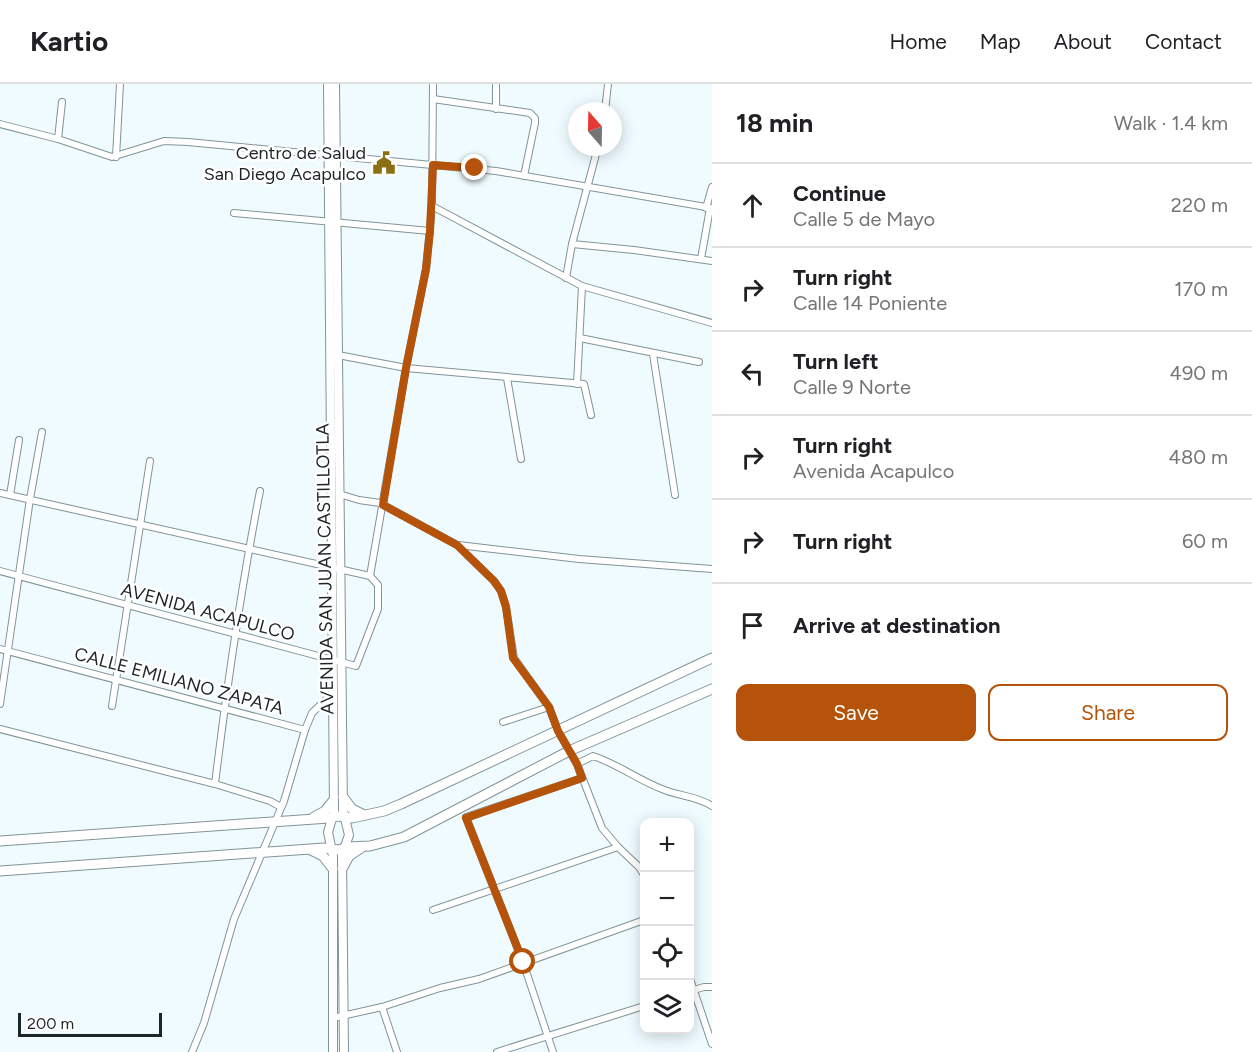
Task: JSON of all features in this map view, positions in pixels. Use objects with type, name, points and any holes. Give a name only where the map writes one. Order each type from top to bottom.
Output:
[{"type":"highway","points":[[0,841],[364,815],[401,804],[712,658]]},
{"type":"highway","points":[[0,871],[309,849],[338,850],[391,842],[569,751],[712,689]]},
{"type":"highway","points":[[303,820],[322,813],[338,799],[364,815]]},
{"type":"highway","points":[[309,849],[323,856],[338,868],[362,847]]},
{"type":"main road","name":"AVENIDA SAN JUAN CASTILLOTLA","points":[[328,84],[333,222],[338,799],[328,832],[338,868],[344,1052]]},
{"type":"main road","name":"AVENIDA SAN JUAN CASTILLOTLA","points":[[332,156],[335,84]]},
{"type":"main road","name":"AVENIDA SAN JUAN CASTILLOTLA","points":[[333,222],[338,355],[339,494],[336,569]]},
{"type":"main road","name":"AVENIDA SAN JUAN CASTILLOTLA","points":[[333,1052],[338,868],[348,831],[338,799],[333,693],[336,662]]},
{"type":"street","points":[[116,157],[120,84]]},
{"type":"street","points":[[370,576],[406,368],[426,269],[432,206],[433,84]]},
{"type":"street","points":[[496,84],[496,109]]},
{"type":"street","points":[[605,102],[608,84]]},
{"type":"street","points":[[433,99],[530,113],[535,118],[535,123],[524,176]]},
{"type":"street","points":[[58,139],[62,102]]},
{"type":"street","points":[[0,124],[58,139],[107,156],[116,157],[164,141],[486,169],[709,208]]},
{"type":"street","points":[[566,278],[572,244],[596,156]]},
{"type":"street","points":[[701,259],[712,187]]},
{"type":"street","points":[[432,206],[582,286],[712,322]]},
{"type":"street","points":[[234,213],[430,231]]},
{"type":"street","points":[[572,244],[712,261]]},
{"type":"street","points":[[577,384],[582,286]]},
{"type":"street","points":[[580,338],[699,362]]},
{"type":"street","points":[[653,354],[675,495]]},
{"type":"street","points":[[338,355],[406,368],[584,385],[591,415]]},
{"type":"street","points":[[507,378],[521,459]]},
{"type":"street","points":[[0,704],[42,432]]},
{"type":"street","points":[[10,495],[20,440]]},
{"type":"street","points":[[112,706],[150,461]]},
{"type":"street","points":[[214,784],[260,491]]},
{"type":"street","points":[[0,493],[370,576],[378,585],[378,609],[356,666],[336,662]]},
{"type":"street","points":[[339,494],[383,505],[457,545],[486,572],[501,591],[508,617],[513,658],[549,707],[558,731],[577,764],[602,828],[643,872]]},
{"type":"street","points":[[457,545],[579,559],[712,569]]},
{"type":"street","name":"AVENIDA ACAPULCO","points":[[0,571],[336,662]]},
{"type":"street","name":"CALLE EMILIANO ZAPATA","points":[[0,649],[305,730],[312,713],[333,693]]},
{"type":"street","points":[[503,722],[549,707]]},
{"type":"street","points":[[0,729],[214,784],[270,801],[281,807]]},
{"type":"street","points":[[192,1052],[204,1023],[234,919],[281,807],[305,730]]},
{"type":"street","points":[[577,764],[594,756],[610,761],[663,790],[691,797],[712,806]]},
{"type":"street","points":[[553,1052],[523,962],[466,818],[582,778]]},
{"type":"street","points":[[433,910],[618,847]]},
{"type":"street","points":[[333,1018],[382,1007],[440,988],[478,979],[640,922]]},
{"type":"street","points":[[694,991],[712,987]]},
{"type":"street","points":[[694,996],[712,1044]]},
{"type":"street","points":[[382,1007],[397,1052]]},
{"type":"street","points":[[497,1052],[640,1008]]},
{"type":"place","name":"Centro de Salud San Diego Acapulco","points":[[384,163]]},
{"type":"route","points":[[475,168],[433,165],[426,269],[406,368],[383,505],[457,545],[494,581],[501,591],[506,607],[513,658],[549,707],[558,731],[577,764],[582,778],[466,818],[523,962]]}]
